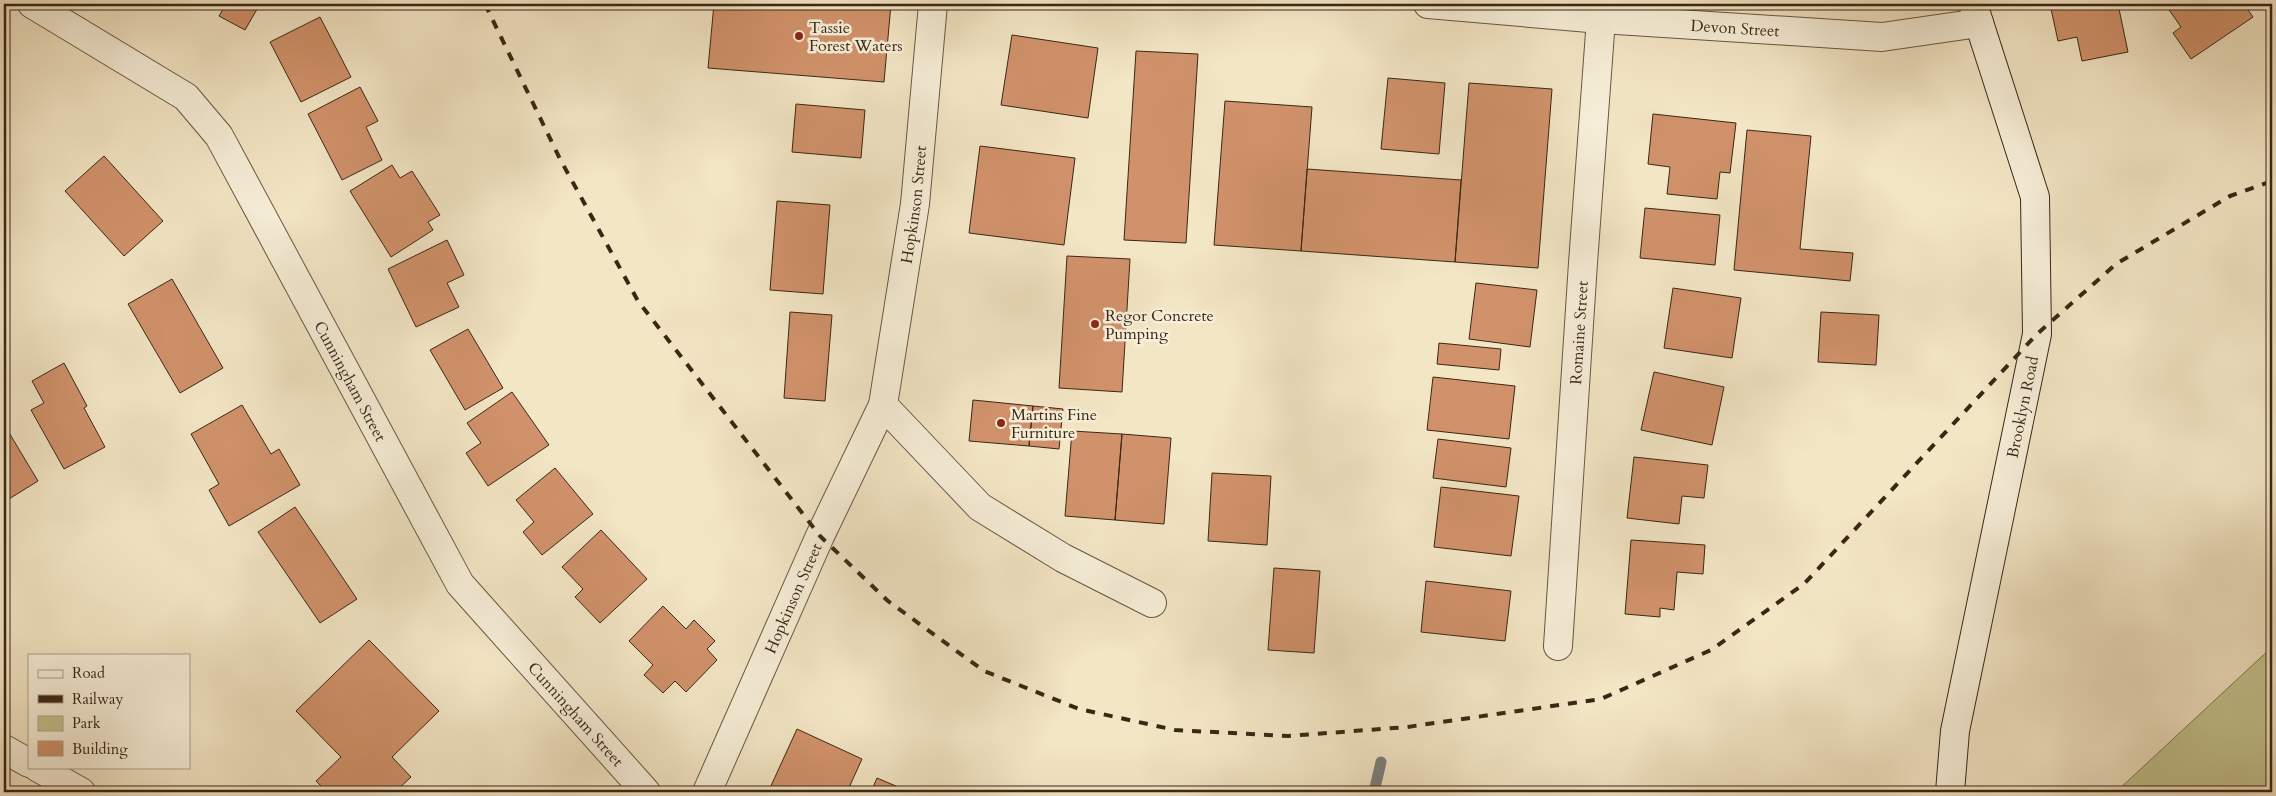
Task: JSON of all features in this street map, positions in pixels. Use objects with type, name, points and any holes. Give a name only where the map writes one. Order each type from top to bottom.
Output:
[{"type":"street","name":"Cunningham Street","points":[[32,4],[186,97],[219,136],[460,584],[646,792]]},
{"type":"street","name":"Hopkinson Street","points":[[708,792],[820,536],[883,404],[915,204],[933,4]]},
{"type":"street","name":"Devon Street","points":[[1428,4],[1882,37],[1976,13]]},
{"type":"street","name":"Brooklyn Road","points":[[1950,792],[1954,731],[2037,334],[2035,197],[1976,13]]},
{"type":"street","name":"Romaine Street","points":[[1558,646],[1601,18]]},
{"type":"street","points":[[883,404],[980,507],[1064,558],[1152,603]]},
{"type":"street","points":[[4,748],[28,762]]},
{"type":"street","points":[[39,768],[81,792]]},
{"type":"green space","points":[[2272,647],[2272,792],[2116,792]]},
{"type":"building","points":[[226,4],[260,4],[245,30],[219,16]]},
{"type":"building","name":"Tassie Forest Waters","points":[[714,4],[891,4],[884,82],[708,68]]},
{"type":"building","points":[[2050,4],[2118,4],[2128,52],[2082,61],[2077,37],[2058,41]]},
{"type":"building","points":[[2165,4],[2244,4],[2253,17],[2191,59],[2173,33],[2181,27]]},
{"type":"building","points":[[320,17],[351,77],[301,102],[270,42]]},
{"type":"building","points":[[1012,35],[1098,48],[1088,118],[1001,105]]},
{"type":"building","points":[[1136,51],[1198,54],[1186,243],[1124,240]]},
{"type":"building","points":[[1388,78],[1445,83],[1439,154],[1381,149]]},
{"type":"building","points":[[1469,83],[1552,89],[1538,268],[1455,262]]},
{"type":"building","points":[[360,87],[378,121],[366,127],[382,160],[342,180],[308,114]]},
{"type":"building","points":[[1225,101],[1312,107],[1301,251],[1214,245]]},
{"type":"building","points":[[796,104],[865,110],[861,158],[792,152]]},
{"type":"building","points":[[1653,114],[1736,123],[1730,173],[1720,172],[1717,199],[1667,194],[1670,167],[1648,164]]},
{"type":"building","points":[[1747,130],[1811,136],[1800,249],[1853,253],[1850,281],[1734,270]]},
{"type":"building","points":[[980,146],[1075,158],[1064,245],[969,233]]},
{"type":"building","points":[[104,156],[163,221],[124,256],[65,191]]},
{"type":"building","points":[[392,165],[400,178],[412,171],[440,215],[428,222],[433,230],[391,257],[350,191]]},
{"type":"building","points":[[1307,169],[1461,180],[1455,262],[1301,251]]},
{"type":"building","points":[[777,201],[830,205],[823,294],[770,290]]},
{"type":"building","points":[[1645,208],[1720,215],[1715,265],[1640,258]]},
{"type":"building","points":[[447,240],[464,275],[447,283],[459,307],[416,327],[388,269]]},
{"type":"building","name":"Regor Concrete Pumping","points":[[1067,256],[1130,259],[1122,392],[1059,388]]},
{"type":"building","points":[[172,279],[223,368],[180,393],[128,304]]},
{"type":"building","points":[[1476,283],[1537,290],[1530,347],[1469,339]]},
{"type":"building","points":[[1673,288],[1741,298],[1732,358],[1664,348]]},
{"type":"building","points":[[790,312],[832,315],[825,401],[784,398]]},
{"type":"building","points":[[1821,312],[1879,315],[1876,365],[1818,362]]},
{"type":"building","points":[[468,329],[503,388],[465,410],[430,350]]},
{"type":"building","points":[[1439,343],[1501,349],[1499,370],[1437,364]]},
{"type":"building","points":[[64,363],[87,406],[84,408],[105,447],[64,469],[31,410],[44,403],[32,381]]},
{"type":"building","points":[[1654,372],[1724,387],[1712,445],[1641,430]]},
{"type":"building","points":[[1433,377],[1515,386],[1509,439],[1427,430]]},
{"type":"building","points":[[512,392],[549,445],[488,486],[466,453],[481,443],[467,423]]},
{"type":"building","name":"Martins Fine Furniture","points":[[973,400],[1033,406],[1029,446],[969,441]]},
{"type":"building","points":[[242,405],[271,454],[279,449],[300,485],[229,526],[209,490],[219,484],[191,434]]},
{"type":"building","points":[[1033,406],[1063,409],[1059,449],[1029,446]]},
{"type":"building","points":[[4,427],[38,481],[4,502]]},
{"type":"building","points":[[1072,431],[1122,434],[1115,520],[1065,516]]},
{"type":"building","points":[[1122,434],[1171,438],[1164,524],[1115,520]]},
{"type":"building","points":[[1438,439],[1511,448],[1506,487],[1433,478]]},
{"type":"building","points":[[1634,457],[1708,465],[1704,498],[1682,496],[1679,524],[1627,518]]},
{"type":"building","points":[[555,468],[593,514],[542,555],[523,532],[534,522],[516,500]]},
{"type":"building","points":[[1212,473],[1271,476],[1267,545],[1208,541]]},
{"type":"building","points":[[1441,487],[1519,496],[1511,556],[1434,547]]},
{"type":"building","points":[[295,507],[357,599],[320,623],[258,532]]},
{"type":"building","points":[[601,530],[647,579],[600,623],[575,597],[583,589],[562,567]]},
{"type":"building","points":[[1631,540],[1705,545],[1703,574],[1677,572],[1674,610],[1660,608],[1660,617],[1625,614]]},
{"type":"building","points":[[1274,568],[1320,571],[1314,653],[1268,650]]},
{"type":"building","points":[[1426,581],[1511,591],[1505,641],[1421,632]]},
{"type":"building","points":[[663,606],[686,629],[694,620],[715,641],[707,649],[717,660],[686,692],[675,681],[663,693],[644,675],[653,665],[629,641]]},
{"type":"building","points":[[369,640],[439,711],[392,757],[411,777],[395,792],[327,792],[316,781],[341,757],[296,711]]},
{"type":"building","points":[[797,729],[862,759],[847,792],[780,792],[770,788]]},
{"type":"building","points":[[877,778],[910,792],[871,792]]},
{"type":"waterway","points":[[1374,792],[1381,762]]},
{"type":"railway","points":[[485,4],[560,159],[638,301],[820,536],[888,601],[984,671],[1079,709],[1175,730],[1288,736],[1407,727],[1601,699],[1711,650],[1804,584],[2037,334],[2116,264],[2230,196],[2272,181]]},
{"type":"place","name":"Tassie Forest Waters","points":[[799,36]]},
{"type":"place","name":"Regor Concrete Pumping","points":[[1095,324]]},
{"type":"place","name":"Martins Fine Furniture","points":[[1001,423]]}]
